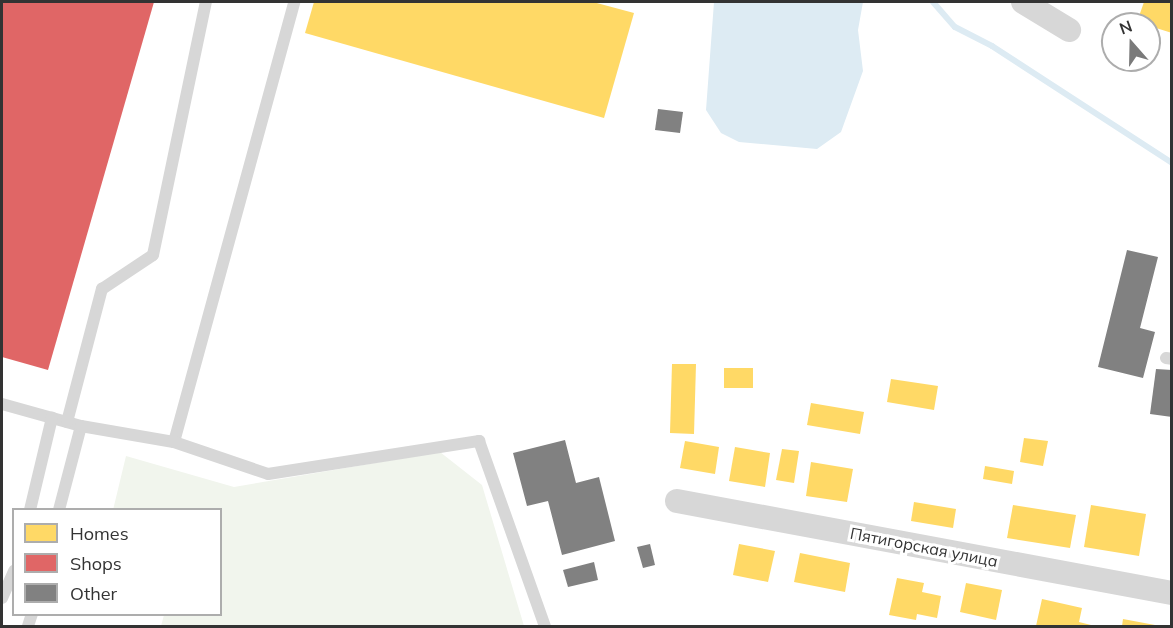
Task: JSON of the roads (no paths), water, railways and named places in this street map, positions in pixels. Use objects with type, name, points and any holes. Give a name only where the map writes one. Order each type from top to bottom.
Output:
[{"type":"street","points":[[1023,2],[1069,30]]},
{"type":"street","name":"Пятигорская улица","points":[[677,501],[1172,593]]},
{"type":"lane","points":[[67,422],[102,289],[153,255],[206,2]]},
{"type":"lane","points":[[174,442],[294,2]]},
{"type":"lane","points":[[2,406],[81,426],[174,442],[268,474],[479,441],[544,627]]},
{"type":"lane","points":[[30,508],[52,418]]},
{"type":"lane","points":[[60,508],[81,426]]},
{"type":"lane","points":[[2,598],[12,576]]},
{"type":"waterway","points":[[933,2],[955,27],[992,46],[1172,163]]}]
